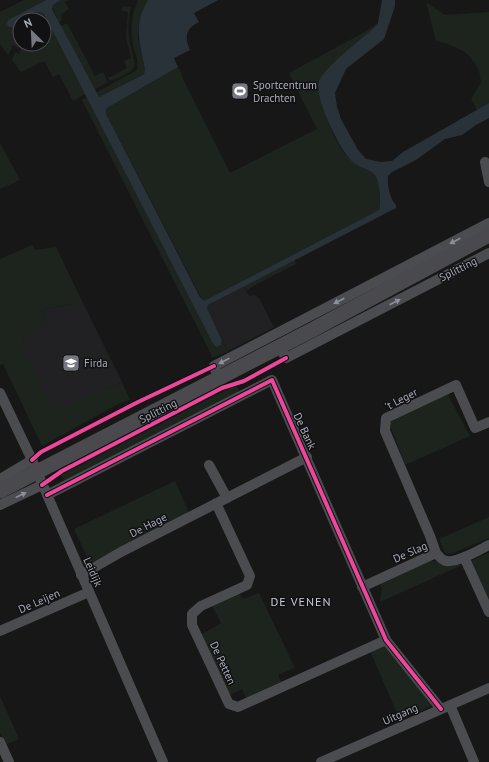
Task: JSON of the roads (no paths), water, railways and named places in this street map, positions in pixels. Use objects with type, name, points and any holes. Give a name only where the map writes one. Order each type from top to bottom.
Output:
[{"type":"main road","name":"Splitting","points":[[0,491],[218,378],[282,352],[480,236]]},
{"type":"street","points":[[485,162],[489,182]]},
{"type":"street","name":"Splitting","points":[[218,378],[214,366],[480,236],[489,223]]},
{"type":"street","points":[[480,236],[488,257]]},
{"type":"street","name":"Splitting","points":[[282,352],[488,257]]},
{"type":"street","name":"De Bank","points":[[47,496],[272,380],[386,640],[445,707],[474,762]]},
{"type":"street","name":"'t Leger","points":[[436,553],[385,431],[386,418],[456,385],[475,428],[489,422]]},
{"type":"street","name":"Leidijk","points":[[0,393],[37,472],[163,762]]},
{"type":"street","name":"De Hage","points":[[81,575],[121,552],[307,457]]},
{"type":"street","points":[[209,465],[227,498]]},
{"type":"street","name":"Splitting","points":[[0,479],[37,472]]},
{"type":"street","name":"Splitting","points":[[0,505],[37,472]]},
{"type":"street","name":"De Petten","points":[[216,503],[250,576],[247,585],[202,606],[192,614],[192,625],[229,704],[238,707],[386,640]]},
{"type":"street","name":"De Slag","points":[[362,587],[436,553],[441,559],[448,561],[464,557],[489,545]]},
{"type":"street","points":[[464,557],[489,612]]},
{"type":"street","name":"De Leijen","points":[[0,631],[89,592]]},
{"type":"street","name":"Uitgang","points":[[321,762],[489,688]]},
{"type":"street","points":[[0,742],[9,762]]},
{"type":"place","name":"Sportcentrum Drachten","points":[[240,91]]},
{"type":"place","name":"Firda","points":[[71,363]]},
{"type":"district","name":"DE VENEN","points":[[301,602]]}]
